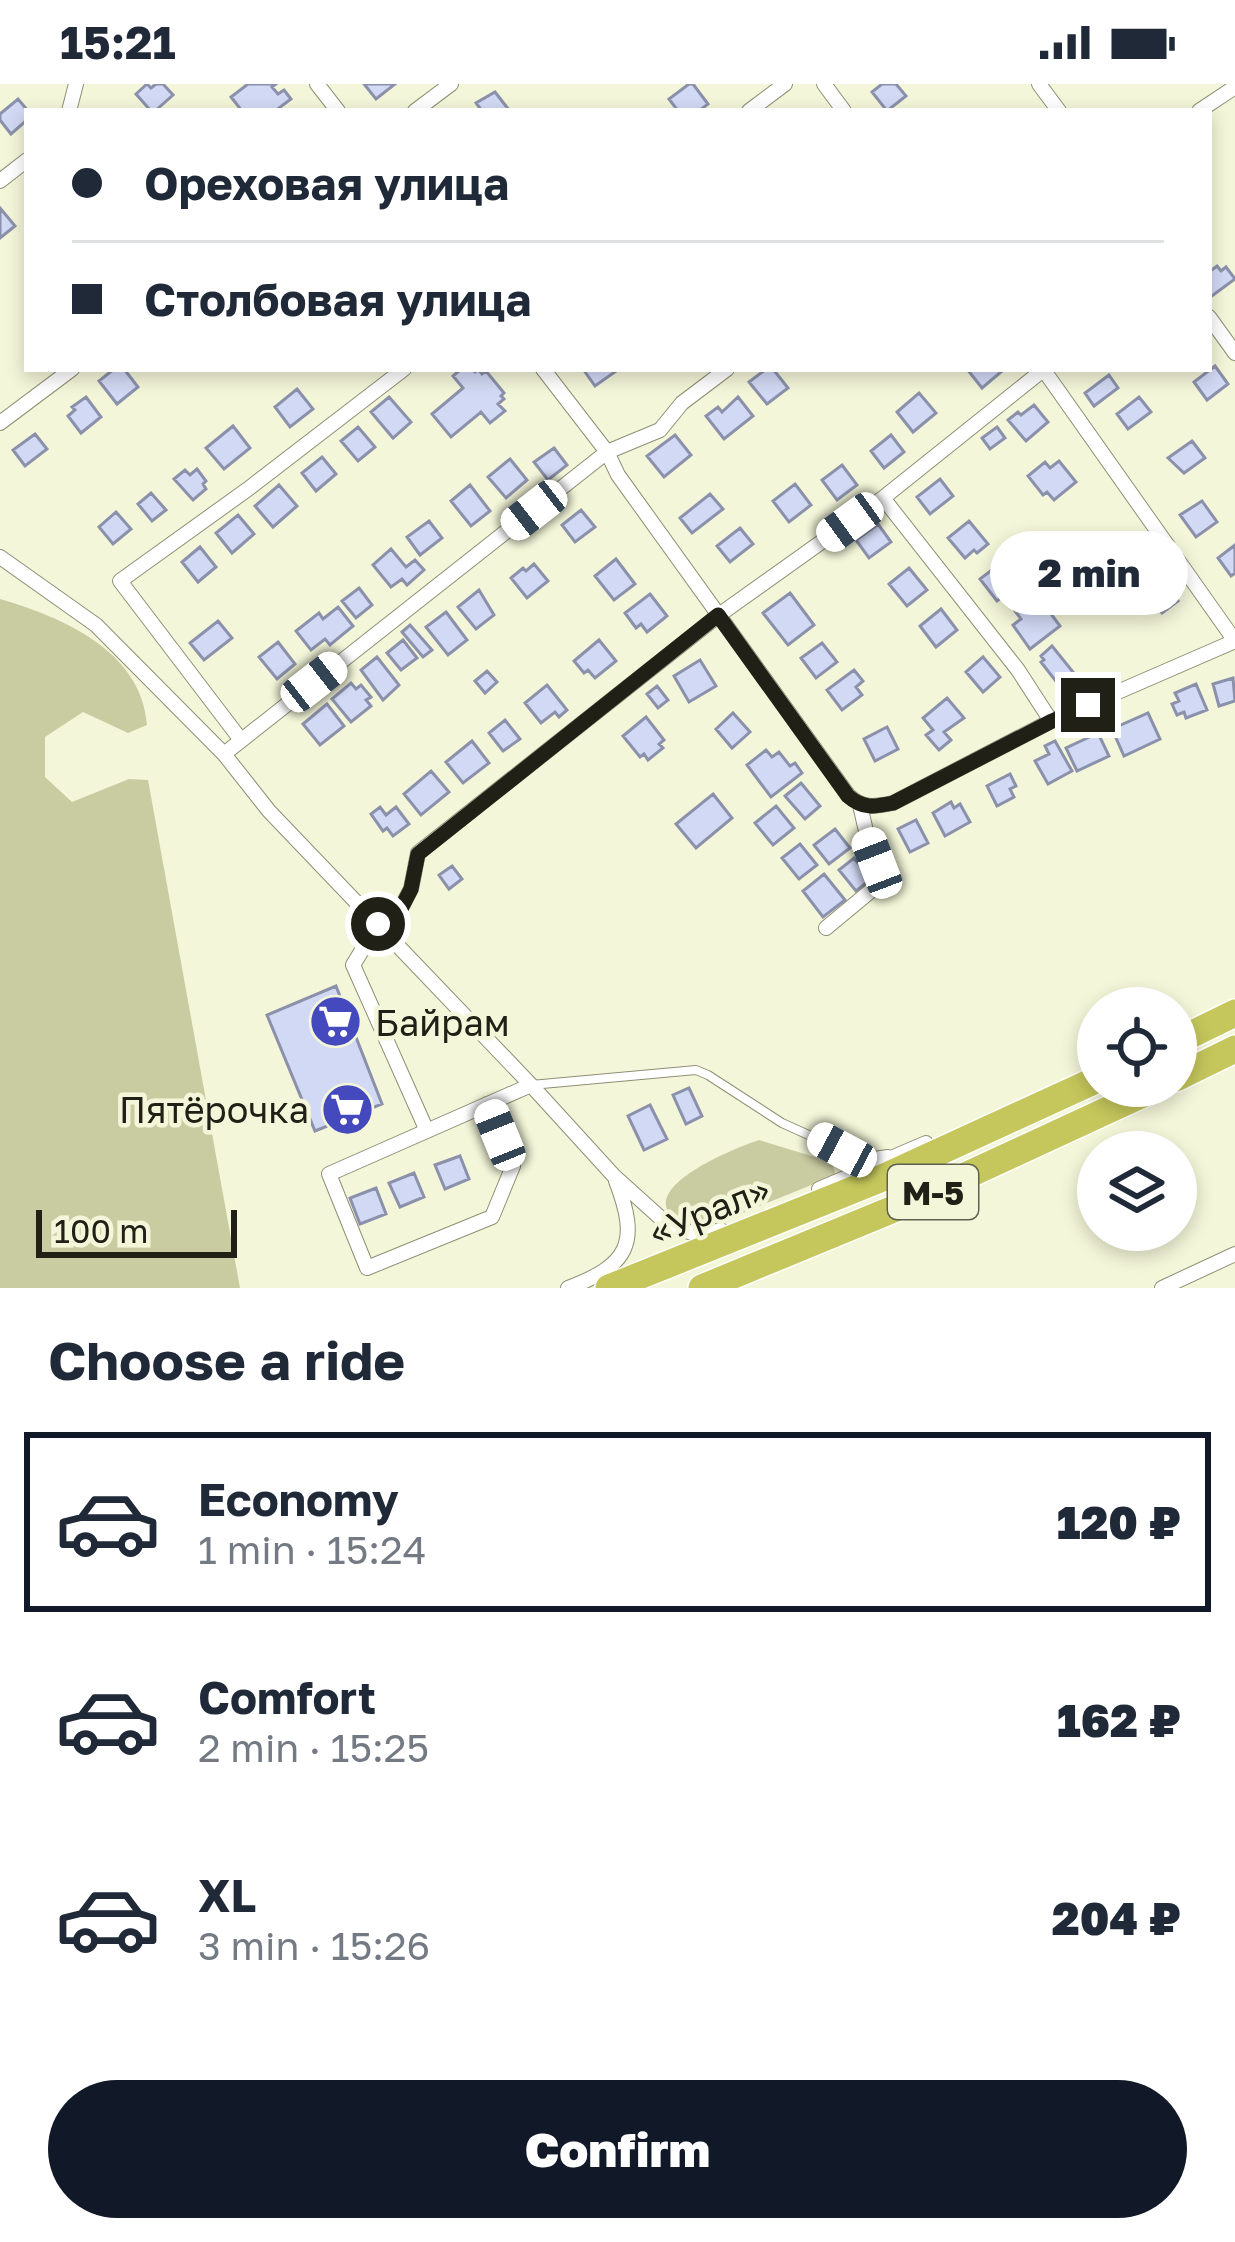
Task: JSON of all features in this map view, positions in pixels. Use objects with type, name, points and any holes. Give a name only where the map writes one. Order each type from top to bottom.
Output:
[{"type":"highway","points":[[1197,1030],[1230,1015]]},
{"type":"highway","points":[[1197,1068],[1235,1049]]},
{"type":"highway","name":"«Урал»","points":[[609,1288],[880,1179],[1077,1089]]},
{"type":"highway","name":"«Урал»","points":[[702,1288],[896,1208],[1115,1107]]},
{"type":"street","points":[[317,84],[336,108]]},
{"type":"street","points":[[419,108],[451,84]]},
{"type":"street","points":[[753,108],[785,84]]},
{"type":"street","points":[[1203,108],[1235,85]]},
{"type":"street","points":[[0,181],[24,162]]},
{"type":"street","points":[[1212,321],[1235,353]]},
{"type":"street","points":[[0,423],[68,372]]},
{"type":"street","points":[[241,740],[120,581],[400,372]]},
{"type":"street","points":[[545,372],[608,452],[618,475],[848,796],[860,806],[873,807],[893,803],[1052,721],[1235,641],[1045,372]]},
{"type":"street","points":[[224,754],[608,452],[660,430],[682,403],[723,372]]},
{"type":"street","points":[[427,1130],[352,965],[411,889],[418,854],[718,615],[883,499],[1039,372]]},
{"type":"street","points":[[883,499],[1018,670],[1052,721]]},
{"type":"street","points":[[0,557],[96,625],[224,754],[269,811],[614,1176],[665,1222],[700,1235],[726,1229],[1077,1075]]},
{"type":"street","points":[[826,928],[885,879],[860,806]]},
{"type":"street","points":[[487,1104],[513,1166],[492,1217],[367,1268],[329,1174],[531,1084]]},
{"type":"street","points":[[568,1288],[604,1273],[624,1249],[626,1209],[614,1176]]},
{"type":"street","points":[[1162,1288],[1235,1253]]},
{"type":"lane","points":[[531,1084],[696,1070],[782,1123],[855,1155],[885,1155],[919,1147]]},
{"type":"green space","points":[[0,599],[48,616],[95,641],[115,657],[142,699],[147,725],[128,733],[83,712],[45,737],[45,777],[72,802],[129,779],[148,780],[240,1288],[0,1288]]},
{"type":"green space","points":[[759,1140],[831,1162],[836,1175],[709,1227],[692,1227],[671,1216],[666,1204],[681,1180]]},
{"type":"building","points":[[147,84],[151,88],[163,84],[173,95],[158,108],[148,108],[136,94]]},
{"type":"building","points":[[248,84],[276,84],[272,87],[278,94],[284,90],[291,99],[279,108],[240,108],[231,97]]},
{"type":"building","points":[[364,84],[395,84],[376,99]]},
{"type":"building","points":[[693,84],[708,104],[676,108],[669,99]]},
{"type":"building","points":[[882,84],[896,84],[906,96],[885,108],[872,92]]},
{"type":"building","points":[[495,92],[507,108],[480,108],[476,103]]},
{"type":"building","points":[[18,99],[26,108],[24,123],[11,134],[0,114]]},
{"type":"building","points":[[0,208],[15,226],[0,238]]},
{"type":"building","points":[[1226,267],[1235,279],[1212,296],[1212,270]]},
{"type":"building","points":[[1215,366],[1228,384],[1207,400],[1194,382]]},
{"type":"building","points":[[110,372],[126,372],[138,387],[117,404],[99,381]]},
{"type":"building","points":[[487,372],[504,393],[498,404],[505,411],[490,423],[481,412],[451,437],[432,414],[463,388],[453,376]]},
{"type":"building","points":[[585,372],[615,372],[595,386]]},
{"type":"building","points":[[762,372],[775,372],[788,388],[767,404],[749,382]]},
{"type":"building","points":[[969,372],[1001,372],[982,388]]},
{"type":"building","points":[[1109,375],[1118,388],[1094,406],[1085,393]]},
{"type":"building","points":[[297,389],[313,409],[290,427],[275,407]]},
{"type":"building","points":[[919,393],[936,413],[913,432],[897,412]]},
{"type":"building","points":[[86,397],[101,417],[81,433],[68,416]]},
{"type":"building","points":[[389,397],[411,422],[393,438],[371,412]]},
{"type":"building","points":[[738,397],[753,416],[724,439],[706,416],[718,407],[722,412]]},
{"type":"building","points":[[1139,397],[1151,412],[1128,429],[1117,414]]},
{"type":"building","points":[[1034,405],[1048,422],[1026,441],[1008,420]]},
{"type":"building","points":[[233,426],[250,448],[224,469],[206,448]]},
{"type":"building","points":[[358,427],[375,447],[358,461],[341,441]]},
{"type":"building","points":[[997,427],[1005,438],[990,449],[982,438]]},
{"type":"building","points":[[35,434],[47,449],[25,466],[13,450]]},
{"type":"building","points":[[675,435],[691,455],[664,477],[647,456]]},
{"type":"building","points":[[891,435],[904,452],[884,468],[871,451]]},
{"type":"building","points":[[1192,441],[1205,458],[1184,473],[1168,458]]},
{"type":"building","points":[[554,448],[567,465],[548,480],[534,462]]},
{"type":"building","points":[[322,457],[336,474],[316,491],[302,473]]},
{"type":"building","points":[[510,459],[527,480],[506,498],[488,477]]},
{"type":"building","points":[[1059,461],[1076,482],[1054,500],[1047,492],[1043,495],[1028,476],[1045,462],[1050,468]]},
{"type":"building","points":[[842,465],[857,485],[837,500],[822,480]]},
{"type":"building","points":[[197,469],[206,489],[193,500],[174,479],[185,470],[190,475]]},
{"type":"building","points":[[940,479],[953,496],[930,514],[917,497]]},
{"type":"building","points":[[795,484],[811,505],[789,522],[773,501]]},
{"type":"building","points":[[279,485],[297,506],[273,527],[255,506]]},
{"type":"building","points":[[470,485],[490,511],[471,526],[451,501]]},
{"type":"building","points":[[151,493],[166,510],[152,521],[138,504]]},
{"type":"building","points":[[710,494],[723,509],[692,533],[680,518]]},
{"type":"building","points":[[1202,501],[1217,522],[1196,537],[1180,515]]},
{"type":"building","points":[[581,510],[595,527],[575,542],[562,525]]},
{"type":"building","points":[[116,512],[131,529],[113,544],[99,527]]},
{"type":"building","points":[[238,515],[254,534],[232,553],[216,533]]},
{"type":"building","points":[[429,521],[442,538],[420,555],[407,537]]},
{"type":"building","points":[[969,521],[988,544],[965,558],[948,538]]},
{"type":"building","points":[[878,524],[891,542],[869,558],[856,540]]},
{"type":"building","points":[[740,528],[753,544],[730,562],[717,546]]},
{"type":"building","points":[[1123,540],[1136,563],[1116,580],[1099,560]]},
{"type":"building","points":[[1235,545],[1235,573],[1231,576],[1218,558]]},
{"type":"building","points":[[200,547],[216,567],[198,582],[182,562]]},
{"type":"building","points":[[391,549],[406,567],[415,560],[424,570],[407,585],[402,579],[391,587],[373,565]]},
{"type":"building","points":[[616,559],[635,584],[614,600],[595,576]]},
{"type":"building","points":[[1002,562],[1019,585],[997,601],[980,579]]},
{"type":"building","points":[[534,564],[548,581],[527,598],[511,578]]},
{"type":"building","points":[[909,568],[927,590],[907,606],[889,584]]},
{"type":"building","points":[[1166,585],[1178,601],[1162,613],[1148,594]]},
{"type":"building","points":[[359,588],[372,605],[356,618],[342,601]]},
{"type":"building","points":[[479,590],[494,615],[476,629],[458,607]]},
{"type":"building","points":[[790,593],[814,625],[788,645],[763,613]]},
{"type":"building","points":[[650,594],[667,616],[647,632],[641,624],[636,628],[625,613]]},
{"type":"building","points":[[1037,595],[1060,626],[1030,649],[1013,625],[1021,619],[1015,611]]},
{"type":"building","points":[[338,607],[353,626],[330,645],[325,639],[311,650],[296,631],[319,613],[323,619]]},
{"type":"building","points":[[941,609],[957,630],[936,647],[920,626]]},
{"type":"building","points":[[446,612],[467,640],[448,655],[426,627]]},
{"type":"building","points":[[218,621],[232,638],[204,660],[190,643]]},
{"type":"building","points":[[410,625],[432,650],[423,657],[402,632]]},
{"type":"building","points":[[403,640],[417,658],[401,670],[387,653]]},
{"type":"building","points":[[599,640],[616,661],[595,678],[574,661]]},
{"type":"building","points":[[278,642],[295,664],[277,679],[259,657]]},
{"type":"building","points":[[822,643],[837,662],[816,678],[801,658]]},
{"type":"building","points":[[1052,646],[1073,672],[1058,684],[1041,662]]},
{"type":"building","points":[[377,657],[399,685],[383,700],[361,670]]},
{"type":"building","points":[[983,657],[1000,677],[983,692],[966,672]]},
{"type":"building","points":[[700,660],[716,686],[689,702],[674,676]]},
{"type":"building","points":[[854,670],[863,681],[856,687],[862,695],[842,710],[827,690]]},
{"type":"building","points":[[487,671],[497,682],[485,693],[475,681]]},
{"type":"building","points":[[1233,678],[1235,701],[1219,706],[1213,684]]},
{"type":"building","points":[[351,683],[356,689],[361,685],[371,697],[366,700],[371,706],[351,722],[332,699]]},
{"type":"building","points":[[1196,684],[1207,710],[1186,718],[1184,712],[1177,715],[1172,704],[1179,701],[1175,693]]},
{"type":"building","points":[[547,685],[567,710],[541,723],[525,703]]},
{"type":"building","points":[[657,686],[668,700],[658,708],[647,694]]},
{"type":"building","points":[[947,698],[964,718],[944,732],[951,740],[939,750],[926,735],[933,730],[923,718]]},
{"type":"building","points":[[327,704],[344,726],[320,745],[303,724]]},
{"type":"building","points":[[733,713],[750,732],[732,748],[716,729]]},
{"type":"building","points":[[1148,713],[1160,739],[1124,756],[1112,729]]},
{"type":"building","points":[[646,717],[664,740],[659,744],[663,748],[648,760],[623,736]]},
{"type":"building","points":[[505,720],[520,739],[503,751],[489,733]]},
{"type":"building","points":[[887,727],[898,749],[875,761],[864,739]]},
{"type":"building","points":[[1098,733],[1109,756],[1077,771],[1066,748]]},
{"type":"building","points":[[472,741],[489,763],[463,783],[446,762]]},
{"type":"building","points":[[1055,741],[1072,771],[1048,784],[1035,761],[1049,754],[1045,746]]},
{"type":"building","points":[[766,750],[772,757],[779,752],[802,773],[771,797],[747,765]]},
{"type":"building","points":[[431,771],[449,792],[421,815],[404,794]]},
{"type":"building","points":[[1010,774],[1016,786],[1010,789],[1014,797],[997,806],[987,786]]},
{"type":"building","points":[[801,783],[820,806],[805,819],[785,796]]},
{"type":"building","points":[[713,794],[732,818],[696,848],[676,824]]},
{"type":"building","points":[[951,802],[954,808],[960,804],[970,822],[945,836],[933,813]]},
{"type":"building","points":[[776,806],[794,828],[773,845],[755,823]]},
{"type":"building","points":[[380,807],[386,815],[396,807],[409,824],[393,836],[387,828],[383,831],[371,814]]},
{"type":"building","points":[[916,820],[928,843],[910,852],[898,829]]},
{"type":"building","points":[[835,829],[850,848],[829,864],[814,845]]},
{"type":"building","points":[[800,844],[817,865],[799,879],[782,858]]},
{"type":"building","points":[[854,858],[871,879],[856,891],[839,870]]},
{"type":"building","points":[[452,866],[462,879],[449,889],[439,875]]},
{"type":"building","points":[[824,874],[845,900],[823,917],[803,891]]},
{"type":"building","points":[[336,986],[382,1104],[315,1131],[267,1015]]},
{"type":"building","points":[[689,1088],[702,1116],[686,1124],[673,1095]]},
{"type":"building","points":[[650,1105],[667,1139],[644,1150],[628,1116]]},
{"type":"building","points":[[460,1156],[469,1179],[445,1189],[435,1165]]},
{"type":"building","points":[[414,1173],[424,1197],[400,1207],[389,1183]]},
{"type":"building","points":[[376,1188],[386,1214],[360,1224],[350,1198]]},
{"type":"place","name":"Байрам","points":[[336,1022]]},
{"type":"place","name":"Пятёрочка","points":[[348,1109]]},
{"type":"route","points":[[378,924],[388,934],[411,889],[418,854],[718,615],[848,796],[860,806],[893,803],[1088,705]]}]
